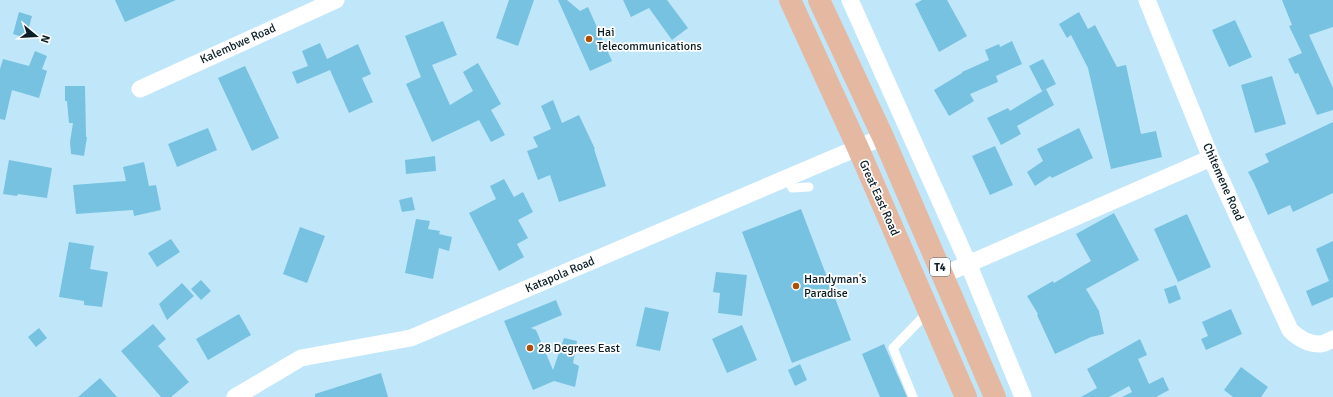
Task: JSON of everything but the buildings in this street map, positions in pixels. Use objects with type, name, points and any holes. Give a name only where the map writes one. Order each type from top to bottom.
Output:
[{"type":"main road","name":"Great East Road","points":[[790,0],[858,148],[966,397]]},
{"type":"main road","name":"T4","points":[[819,0],[883,137],[995,397]]},
{"type":"street","name":"Kalembwe Road","points":[[140,89],[336,0]]},
{"type":"street","points":[[850,0],[968,263],[1023,397]]},
{"type":"street","name":"Chitemene Road","points":[[1147,0],[1211,158],[1290,330],[1298,337],[1309,342],[1327,341]]},
{"type":"street","name":"Katapola Road","points":[[235,397],[301,358],[411,338],[883,137]]},
{"type":"street","points":[[943,275],[1211,158]]},
{"type":"lane","points":[[788,178],[792,188],[809,187]]},
{"type":"lane","points":[[913,397],[893,348],[929,311]]},
{"type":"place","name":"Hai Telecommunications","points":[[589,39]]},
{"type":"place","name":"Handyman's Paradise","points":[[796,286]]},
{"type":"place","name":"28 Degrees East","points":[[530,348]]}]
